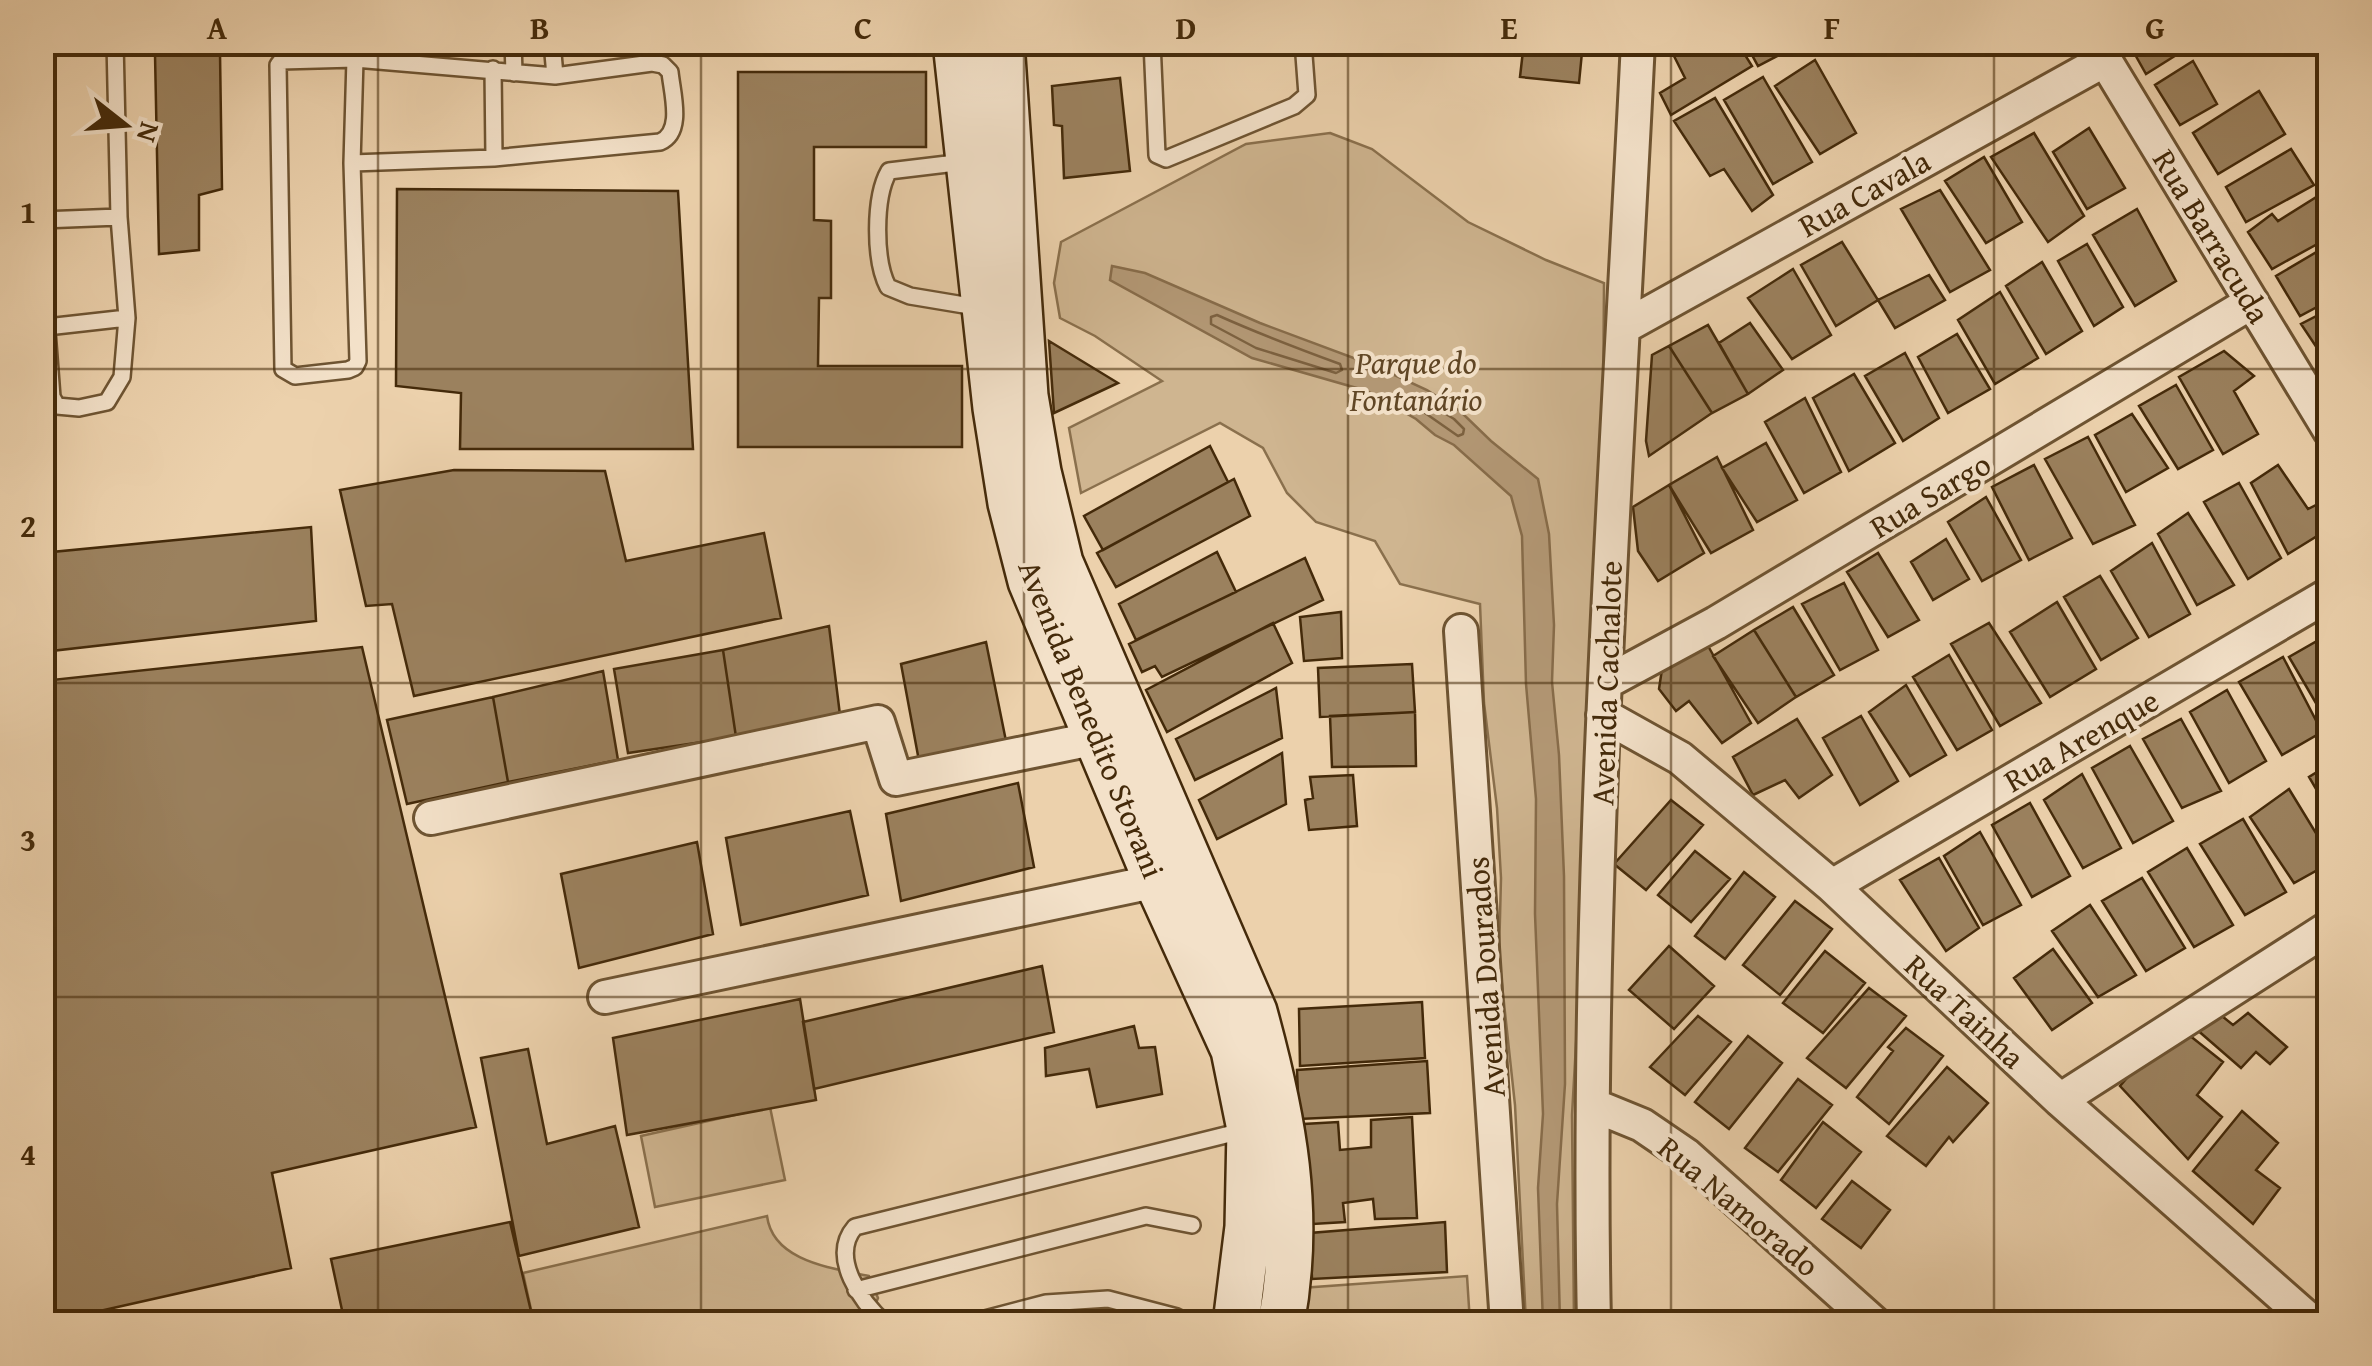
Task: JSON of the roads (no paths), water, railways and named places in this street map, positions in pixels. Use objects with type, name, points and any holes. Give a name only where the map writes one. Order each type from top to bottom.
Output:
[{"type":"main road","name":"Avenida Benedito Storani","points":[[956,42],[983,308],[1011,503],[1031,581],[1157,881],[1234,1050],[1250,1129],[1248,1227],[1236,1324]]},
{"type":"main road","name":"Avenida Benedito Storani","points":[[1000,42],[1025,396],[1038,472],[1060,563],[1254,1012],[1288,1156],[1289,1230],[1281,1324]]},
{"type":"street","name":"Avenida Cachalote","points":[[1594,1324],[1593,1105],[1604,699],[1638,42]]},
{"type":"street","name":"Rua Cavala","points":[[1624,327],[2100,51]]},
{"type":"street","name":"Rua Barracuda","points":[[2100,51],[2330,431]]},
{"type":"street","name":"Rua Sargo","points":[[1604,699],[1716,623],[2252,302]]},
{"type":"street","name":"Rua Arenque","points":[[1832,886],[2330,594]]},
{"type":"street","name":"Avenida Dourados","points":[[1461,631],[1508,1324]]},
{"type":"street","name":"Rua Tainha","points":[[1604,699],[1832,886],[2060,1100],[2314,1324]]},
{"type":"street","points":[[431,818],[878,722],[896,778],[1097,738]]},
{"type":"street","points":[[605,997],[1157,881]]},
{"type":"street","points":[[2060,1100],[2330,927]]},
{"type":"street","name":"Rua Namorado","points":[[1593,1105],[1642,1125],[1686,1155],[1875,1324]]},
{"type":"street","points":[[2324,1324],[2330,1299]]},
{"type":"lane","points":[[42,266],[52,397],[58,406],[78,408],[106,402],[122,377],[127,318],[119,217],[115,42]]},
{"type":"lane","points":[[513,42],[514,73]]},
{"type":"lane","points":[[552,42],[555,76]]},
{"type":"lane","points":[[1152,42],[1157,155],[1166,159],[1278,113],[1307,95],[1303,42]]},
{"type":"lane","points":[[352,163],[494,158],[660,142],[672,134],[670,72],[663,65],[652,63],[555,76],[355,59],[286,59],[278,65],[284,369],[295,376],[348,370],[355,368],[358,361],[352,163],[355,59]]},
{"type":"lane","points":[[493,69],[494,158]]},
{"type":"lane","points":[[968,161],[890,171],[880,188],[881,274],[888,287],[910,296],[983,308]]},
{"type":"lane","points":[[42,220],[119,217]]},
{"type":"lane","points":[[47,326],[127,318]]},
{"type":"lane","points":[[886,1324],[866,1306],[856,1290],[845,1252],[846,1238],[855,1227],[1250,1129]]},
{"type":"lane","points":[[856,1290],[1146,1216],[1192,1224]]},
{"type":"lane","points":[[966,1324],[1046,1302],[1108,1299],[1176,1317]]},
{"type":"water","points":[[1112,266],[1145,273],[1427,390],[1460,411],[1538,479],[1549,534],[1554,625],[1552,682],[1564,876],[1565,1084],[1557,1204],[1560,1323],[1543,1323],[1538,1188],[1543,1114],[1535,914],[1536,799],[1526,684],[1522,536],[1511,496],[1454,445],[1416,419],[1367,391],[1252,358],[1110,280]]},
{"type":"park label","name":"Parque do Fontanário","points":[[1416,380]]}]
